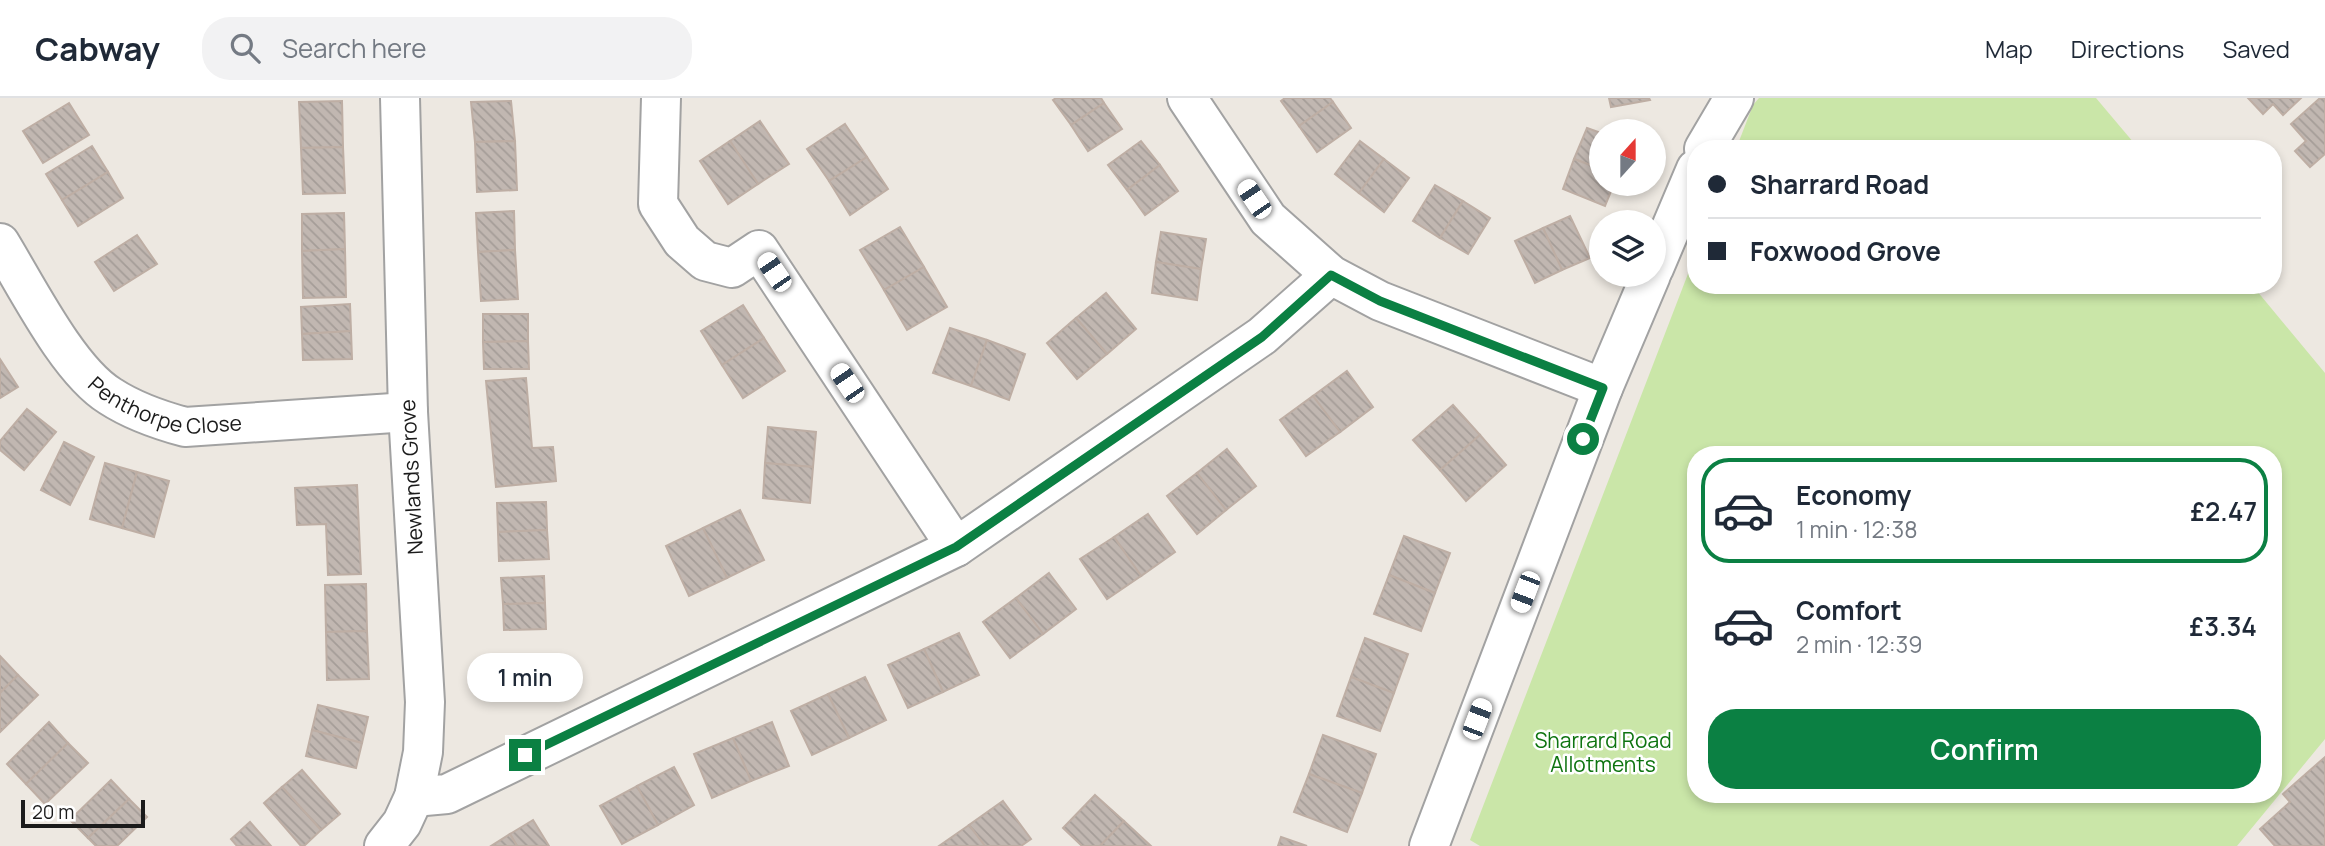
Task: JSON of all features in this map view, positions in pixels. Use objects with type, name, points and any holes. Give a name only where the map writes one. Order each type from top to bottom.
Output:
[{"type":"street","name":"Newlands Grove","points":[[384,846],[402,823],[414,797],[423,752],[425,702],[408,412],[400,98]]},
{"type":"street","points":[[661,98],[658,204],[682,242],[705,261],[732,268],[759,250],[956,547]]},
{"type":"street","points":[[1187,98],[1268,219],[1331,275],[1380,301],[1603,388]]},
{"type":"street","points":[[1709,140],[1734,98]]},
{"type":"street","points":[[1666,240],[1687,190]]},
{"type":"street","name":"Penthorpe Close","points":[[0,243],[74,362],[109,396],[152,417],[185,427],[408,412]]},
{"type":"street","points":[[414,797],[447,794],[956,547],[1262,337],[1331,275]]},
{"type":"street","points":[[1429,846],[1603,388],[1646,287]]},
{"type":"green space","points":[[1759,98],[2096,98],[2131,140],[1739,140],[1753,105]]},
{"type":"green space","name":"Sharrard Road Allotments","points":[[1687,276],[1687,294],[2259,294],[2325,373],[2325,739],[2282,791],[2282,446],[1687,446],[1687,803],[2272,803],[2237,846],[1480,846],[1470,840]]},
{"type":"building","points":[[1101,98],[1104,103],[1071,125],[1053,100]]},
{"type":"building","points":[[1285,98],[1330,98],[1333,102],[1299,126],[1281,101]]},
{"type":"building","points":[[1609,98],[1649,98],[1650,100],[1611,107]]},
{"type":"building","points":[[2248,98],[2301,98],[2283,115],[2273,104],[2263,114]]},
{"type":"building","points":[[2320,98],[2325,98],[2325,154],[2310,167],[2295,151],[2306,141],[2291,124]]},
{"type":"building","points":[[342,101],[343,147],[301,148],[299,102]]},
{"type":"building","points":[[511,101],[515,141],[475,142],[471,102]]},
{"type":"building","points":[[1333,102],[1351,128],[1317,152],[1299,126]]},
{"type":"building","points":[[69,103],[89,135],[43,163],[23,131]]},
{"type":"building","points":[[1104,103],[1122,129],[1088,151],[1071,125]]},
{"type":"building","points":[[760,121],[789,164],[758,184],[730,141]]},
{"type":"building","points":[[845,124],[867,157],[829,181],[807,149]]},
{"type":"building","points":[[1587,128],[1589,129],[1589,165],[1574,159]]},
{"type":"building","points":[[515,141],[517,190],[477,192],[475,142]]},
{"type":"building","points":[[730,141],[758,184],[728,204],[700,161]]},
{"type":"building","points":[[1141,141],[1160,165],[1127,190],[1108,165]]},
{"type":"building","points":[[1360,141],[1384,159],[1359,193],[1335,174]]},
{"type":"building","points":[[92,146],[108,172],[62,200],[46,174]]},
{"type":"building","points":[[343,147],[345,193],[303,194],[301,148]]},
{"type":"building","points":[[867,157],[888,189],[850,215],[829,181]]},
{"type":"building","points":[[1384,159],[1409,178],[1384,212],[1359,193]]},
{"type":"building","points":[[1574,159],[1589,165],[1589,196],[1609,196],[1605,206],[1563,189]]},
{"type":"building","points":[[1160,165],[1178,191],[1145,215],[1127,190]]},
{"type":"building","points":[[108,172],[123,198],[78,226],[62,200]]},
{"type":"building","points":[[1435,185],[1463,201],[1440,238],[1413,221]]},
{"type":"building","points":[[1463,201],[1490,218],[1468,254],[1440,238]]},
{"type":"building","points":[[514,211],[515,250],[478,252],[476,213]]},
{"type":"building","points":[[344,213],[345,249],[302,251],[302,214]]},
{"type":"building","points":[[1570,216],[1589,258],[1562,270],[1543,228]]},
{"type":"building","points":[[900,227],[924,267],[884,290],[860,250]]},
{"type":"building","points":[[1543,228],[1562,270],[1535,283],[1515,241]]},
{"type":"building","points":[[1161,232],[1206,239],[1201,269],[1156,262]]},
{"type":"building","points":[[137,235],[157,264],[114,291],[95,262]]},
{"type":"building","points":[[345,249],[346,297],[303,298],[302,251]]},
{"type":"building","points":[[515,250],[518,299],[481,301],[478,252]]},
{"type":"building","points":[[1156,262],[1201,269],[1197,300],[1152,293]]},
{"type":"building","points":[[924,267],[947,307],[907,330],[884,290]]},
{"type":"building","points":[[1106,293],[1136,329],[1107,354],[1076,318]]},
{"type":"building","points":[[350,304],[351,331],[302,334],[301,307]]},
{"type":"building","points":[[743,305],[764,338],[722,365],[701,331]]},
{"type":"building","points":[[483,314],[528,314],[528,341],[483,342]]},
{"type":"building","points":[[1076,318],[1107,354],[1077,379],[1047,343]]},
{"type":"building","points":[[950,328],[987,340],[971,386],[933,373]]},
{"type":"building","points":[[351,331],[352,359],[303,360],[302,334]]},
{"type":"building","points":[[764,338],[785,371],[743,398],[722,365]]},
{"type":"building","points":[[987,340],[1025,354],[1009,400],[971,386]]},
{"type":"building","points":[[528,341],[529,369],[484,369],[483,342]]},
{"type":"building","points":[[0,359],[18,387],[0,398]]},
{"type":"building","points":[[1347,371],[1373,407],[1340,432],[1313,396]]},
{"type":"building","points":[[526,378],[532,448],[553,447],[556,481],[496,487],[486,381]]},
{"type":"building","points":[[1313,396],[1340,432],[1306,456],[1280,420]]},
{"type":"building","points":[[1453,405],[1480,435],[1440,470],[1413,440]]},
{"type":"building","points":[[27,409],[56,432],[24,470],[0,450],[0,441]]},
{"type":"building","points":[[768,427],[816,432],[813,467],[765,463]]},
{"type":"building","points":[[1480,435],[1506,465],[1466,501],[1440,470]]},
{"type":"building","points":[[64,442],[94,457],[70,505],[41,490]]},
{"type":"building","points":[[1227,449],[1256,486],[1226,510],[1197,473]]},
{"type":"building","points":[[105,463],[137,472],[122,528],[90,519]]},
{"type":"building","points":[[765,463],[813,467],[810,503],[763,498]]},
{"type":"building","points":[[137,472],[169,481],[154,537],[122,528]]},
{"type":"building","points":[[1197,473],[1226,510],[1197,534],[1167,496]]},
{"type":"building","points":[[357,485],[361,574],[328,575],[326,524],[297,525],[295,488]]},
{"type":"building","points":[[546,502],[547,530],[498,532],[497,503]]},
{"type":"building","points":[[740,510],[764,560],[727,578],[703,528]]},
{"type":"building","points":[[1148,514],[1175,552],[1141,576],[1114,537]]},
{"type":"building","points":[[703,528],[727,578],[689,596],[666,546]]},
{"type":"building","points":[[547,530],[549,559],[499,561],[498,532]]},
{"type":"building","points":[[1404,536],[1450,553],[1435,593],[1389,575]]},
{"type":"building","points":[[1114,537],[1141,576],[1107,599],[1080,559]]},
{"type":"building","points":[[1049,573],[1076,609],[1043,634],[1016,598]]},
{"type":"building","points":[[1389,575],[1435,593],[1421,631],[1374,614]]},
{"type":"building","points":[[544,576],[545,603],[503,604],[501,578]]},
{"type":"building","points":[[366,584],[367,631],[326,632],[325,585]]},
{"type":"building","points":[[1016,598],[1043,634],[1010,658],[983,622]]},
{"type":"building","points":[[545,603],[546,629],[504,630],[503,604]]},
{"type":"building","points":[[367,631],[369,679],[327,680],[326,632]]},
{"type":"building","points":[[959,633],[979,675],[943,692],[924,649]]},
{"type":"building","points":[[1365,638],[1408,654],[1394,693],[1351,677]]},
{"type":"building","points":[[924,649],[943,692],[908,708],[888,665]]},
{"type":"building","points":[[0,656],[18,675],[0,693]]},
{"type":"building","points":[[18,675],[38,695],[0,732],[0,693]]},
{"type":"building","points":[[865,677],[886,720],[849,738],[828,694]]},
{"type":"building","points":[[1351,677],[1394,693],[1380,731],[1337,716]]},
{"type":"building","points":[[828,694],[849,738],[812,755],[791,711]]},
{"type":"building","points":[[318,705],[368,717],[362,743],[312,730]]},
{"type":"building","points":[[49,722],[68,743],[26,784],[7,764]]},
{"type":"building","points":[[772,722],[789,766],[751,781],[733,738]]},
{"type":"building","points":[[312,730],[362,743],[356,768],[306,756]]},
{"type":"building","points":[[1323,735],[1376,754],[1362,793],[1309,774]]},
{"type":"building","points":[[733,738],[751,781],[712,798],[694,754]]},
{"type":"building","points":[[68,743],[88,763],[45,804],[26,784]]},
{"type":"building","points":[[2325,757],[2325,846],[2275,846],[2260,829],[2290,802],[2283,794]]},
{"type":"building","points":[[674,767],[694,805],[658,825],[637,786]]},
{"type":"building","points":[[302,770],[340,814],[321,830],[282,787]]},
{"type":"building","points":[[1309,774],[1362,793],[1347,832],[1294,812]]},
{"type":"building","points":[[111,780],[129,799],[88,838],[70,820]]},
{"type":"building","points":[[637,786],[658,825],[622,844],[600,806]]},
{"type":"building","points":[[282,787],[321,830],[304,846],[301,846],[264,803]]},
{"type":"building","points":[[1095,795],[1124,821],[1100,846],[1082,846],[1063,828]]},
{"type":"building","points":[[129,799],[147,817],[117,846],[96,846],[88,838]]},
{"type":"building","points":[[1003,801],[1031,839],[1021,846],[985,846],[969,825]]},
{"type":"building","points":[[533,820],[549,846],[517,846],[510,834]]},
{"type":"building","points":[[1124,821],[1151,846],[1100,846]]},
{"type":"building","points":[[250,822],[271,846],[237,846],[231,839]]},
{"type":"building","points":[[969,825],[985,846],[939,846]]},
{"type":"building","points":[[510,834],[517,846],[491,846]]},
{"type":"building","points":[[1281,837],[1307,846],[1278,846]]},
{"type":"route","points":[[525,755],[956,547],[1262,337],[1331,275],[1380,301],[1603,388],[1583,439]]}]
